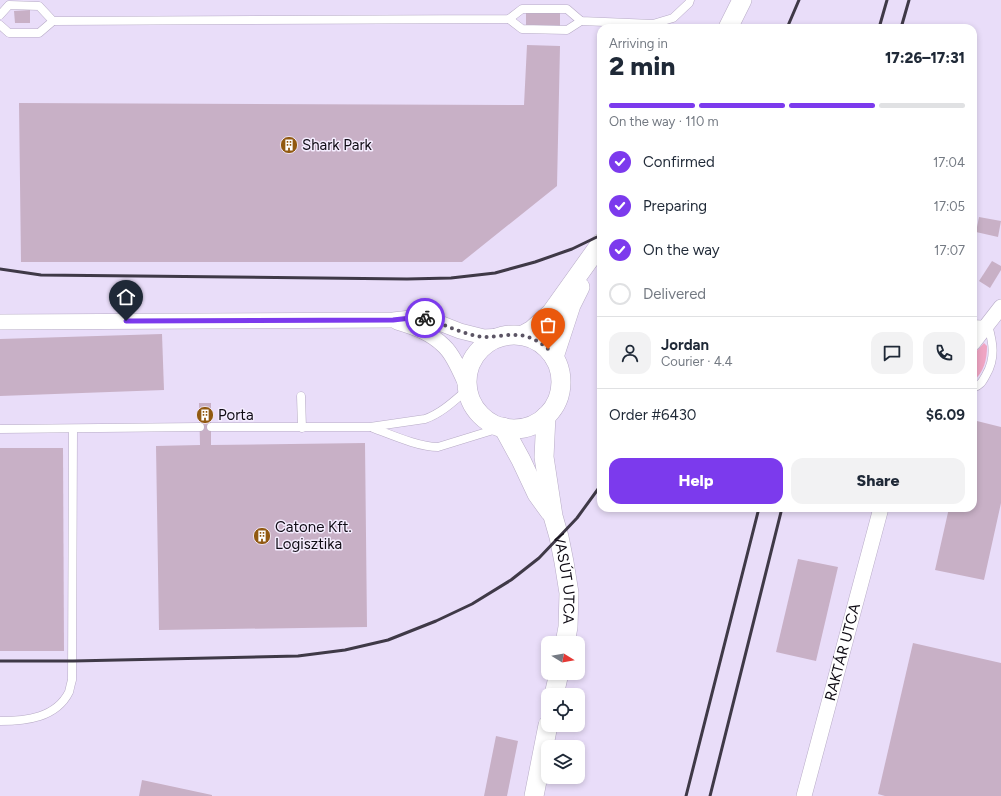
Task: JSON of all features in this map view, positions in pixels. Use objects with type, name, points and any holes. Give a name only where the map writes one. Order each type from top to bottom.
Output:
[{"type":"street","points":[[730,24],[742,0]]},
{"type":"street","points":[[523,335],[532,330],[551,313],[597,249]]},
{"type":"street","points":[[554,357],[571,305],[597,251]]},
{"type":"street","points":[[980,324],[1001,307]]},
{"type":"street","points":[[0,322],[393,320],[420,317],[460,331],[484,337],[523,335],[541,343],[554,357],[559,367],[561,377],[561,388],[553,408],[539,422],[530,426],[512,429],[494,424],[484,418],[477,410],[471,400],[468,389],[456,364],[445,346],[431,336],[414,327],[393,320]]},
{"type":"street","points":[[468,389],[470,365],[475,357],[487,344],[494,339],[503,336]]},
{"type":"street","name":"VASÚT UTCA","points":[[546,416],[544,457],[553,516],[563,555],[570,593],[566,636]]},
{"type":"street","name":"VASÚT UTCA","points":[[503,427],[538,494],[553,516]]},
{"type":"street","name":"RAKTÁR UTCA","points":[[804,796],[880,512]]},
{"type":"street","points":[[534,796],[547,732]]},
{"type":"lane","points":[[509,19],[522,29],[568,30],[581,21],[653,24],[673,18],[689,3],[690,0]]},
{"type":"lane","points":[[0,15],[9,5],[39,6],[53,21]]},
{"type":"lane","points":[[0,25],[9,33],[39,33],[53,21],[509,19],[522,9],[567,9],[581,21]]},
{"type":"lane","points":[[977,386],[980,385],[990,368],[993,351],[991,337],[980,324]]},
{"type":"lane","points":[[211,428],[370,428],[429,418],[440,412],[468,389]]},
{"type":"lane","points":[[301,396],[302,428]]},
{"type":"lane","points":[[0,429],[200,427]]},
{"type":"lane","points":[[370,428],[421,445],[438,447],[503,427]]},
{"type":"lane","points":[[0,721],[33,719],[49,713],[65,698],[72,680],[73,429]]},
{"type":"shaded area","points":[[984,343],[987,346],[984,365],[977,378],[977,351]]},
{"type":"building","points":[[30,10],[30,23],[15,23],[14,11]]},
{"type":"building","points":[[526,12],[560,13],[560,26],[526,25]]},
{"type":"building","name":"Shark Park","points":[[527,45],[560,46],[557,186],[462,262],[21,262],[19,103],[524,105]]},
{"type":"building","points":[[979,217],[1001,221],[998,237],[977,232]]},
{"type":"building","points":[[992,261],[1001,266],[1001,270],[990,288],[979,281]]},
{"type":"building","points":[[162,334],[164,390],[0,396],[0,339]]},
{"type":"building","name":"Catone Kft. Logisztika","points":[[199,403],[211,403],[211,445],[365,443],[367,627],[159,630],[156,446],[200,445]]},
{"type":"building","points":[[977,421],[1001,427],[1001,503],[984,580],[935,570],[948,512],[977,512]]},
{"type":"building","points":[[0,448],[63,448],[64,651],[0,651]]},
{"type":"building","points":[[798,559],[838,567],[816,661],[776,652]]},
{"type":"building","points":[[913,643],[1001,663],[1001,796],[885,796],[878,794]]},
{"type":"building","points":[[496,736],[518,741],[507,796],[484,796]]},
{"type":"building","points":[[142,780],[212,795],[212,796],[139,796]]},
{"type":"railway","points":[[789,24],[799,0]]},
{"type":"railway","points":[[880,24],[887,0]]},
{"type":"railway","points":[[902,24],[909,0]]},
{"type":"railway","points":[[0,269],[41,275],[407,279],[451,278],[495,273],[535,262],[572,249],[597,237]]},
{"type":"railway","points":[[0,661],[73,661],[298,656],[345,650],[388,640],[436,621],[472,604],[511,580],[539,558],[577,518],[597,490]]},
{"type":"railway","points":[[686,796],[758,512]]},
{"type":"railway","points":[[710,796],[781,512]]},
{"type":"way so far","points":[[425,318],[460,331],[484,337],[523,335],[541,343],[548,349]]},
{"type":"place","name":"Shark Park","points":[[289,145]]},
{"type":"place","name":"Porta","points":[[205,415]]},
{"type":"place","name":"Catone Kft. Logisztika","points":[[262,536]]},
{"type":"route","points":[[126,321],[393,320],[420,317],[425,318]]}]
